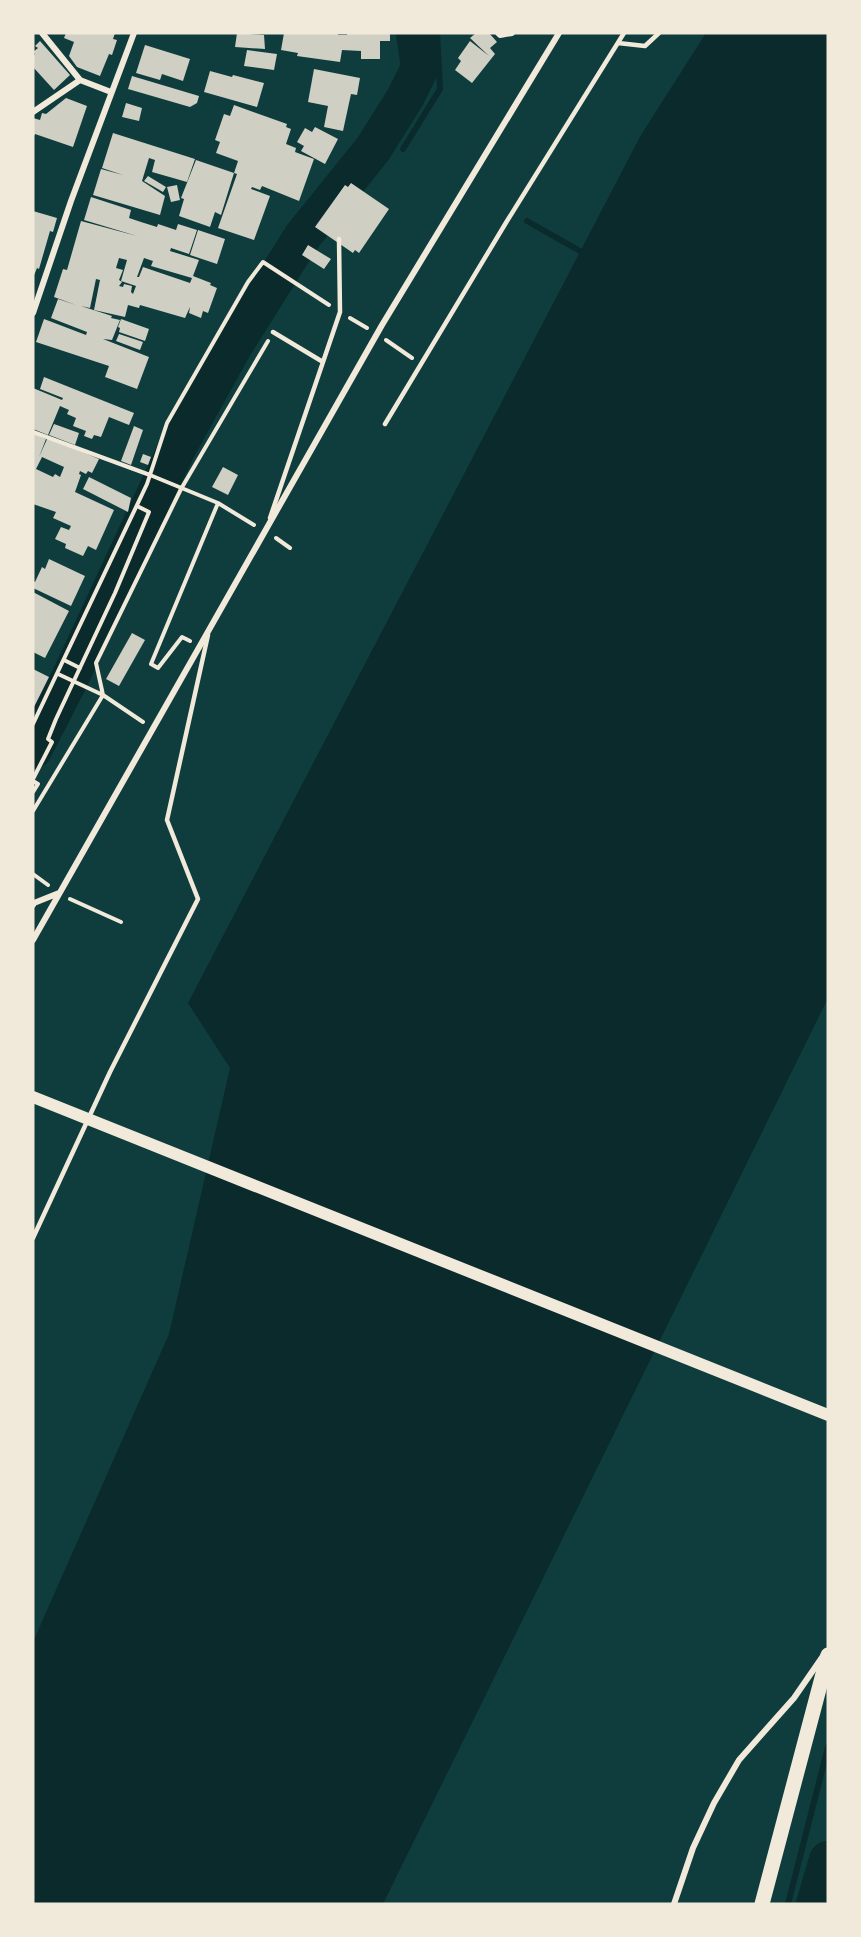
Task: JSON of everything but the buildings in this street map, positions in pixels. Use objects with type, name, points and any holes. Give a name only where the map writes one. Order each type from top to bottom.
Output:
[{"type":"main road","points":[[33,1097],[828,1415]]},
{"type":"main road","points":[[762,1904],[828,1655]]},
{"type":"street","points":[[42,33],[80,80],[111,92]]},
{"type":"street","points":[[33,312],[71,201],[135,33]]},
{"type":"street","points":[[498,33],[500,35],[512,33]]},
{"type":"street","points":[[33,940],[377,333],[559,33]]},
{"type":"street","points":[[33,112],[80,80]]},
{"type":"street","points":[[33,905],[59,893]]},
{"type":"street","points":[[674,1904],[693,1848],[714,1803],[739,1760],[794,1698],[828,1648]]},
{"type":"lane","points":[[385,424],[624,33]]},
{"type":"lane","points":[[618,43],[645,46],[659,33]]},
{"type":"lane","points":[[265,532],[340,312],[339,239]]},
{"type":"lane","points":[[273,332],[323,362]]},
{"type":"lane","points":[[33,1238],[110,1072],[198,899],[167,820],[209,631]]},
{"type":"path","points":[[33,724],[137,506],[167,423],[248,282],[263,262],[377,333],[421,364]]},
{"type":"path","points":[[33,811],[103,695],[96,663],[181,489],[273,332]]},
{"type":"path","points":[[33,432],[218,503],[265,532]]},
{"type":"path","points":[[200,648],[182,637],[158,668],[151,664],[218,503]]},
{"type":"path","points":[[33,792],[38,784],[33,780],[52,742],[48,739],[56,718],[149,512],[137,506]]},
{"type":"path","points":[[64,660],[80,668]]},
{"type":"path","points":[[58,674],[103,695],[153,729]]},
{"type":"path","points":[[59,893],[121,922]]},
{"type":"water","points":[[706,33],[828,33],[828,998],[383,1904],[33,1904],[33,1642],[169,1334],[230,1068],[188,1003],[641,135]]},
{"type":"waterway","points":[[33,750],[70,678],[176,450],[233,347],[302,237],[373,149],[405,98],[420,68],[415,33]]},
{"type":"waterway","points":[[403,149],[440,89],[437,33]]},
{"type":"waterway","points":[[527,221],[580,251]]},
{"type":"waterway","points":[[788,1904],[828,1747]]},
{"type":"waterway","points":[[815,1904],[828,1860]]}]
